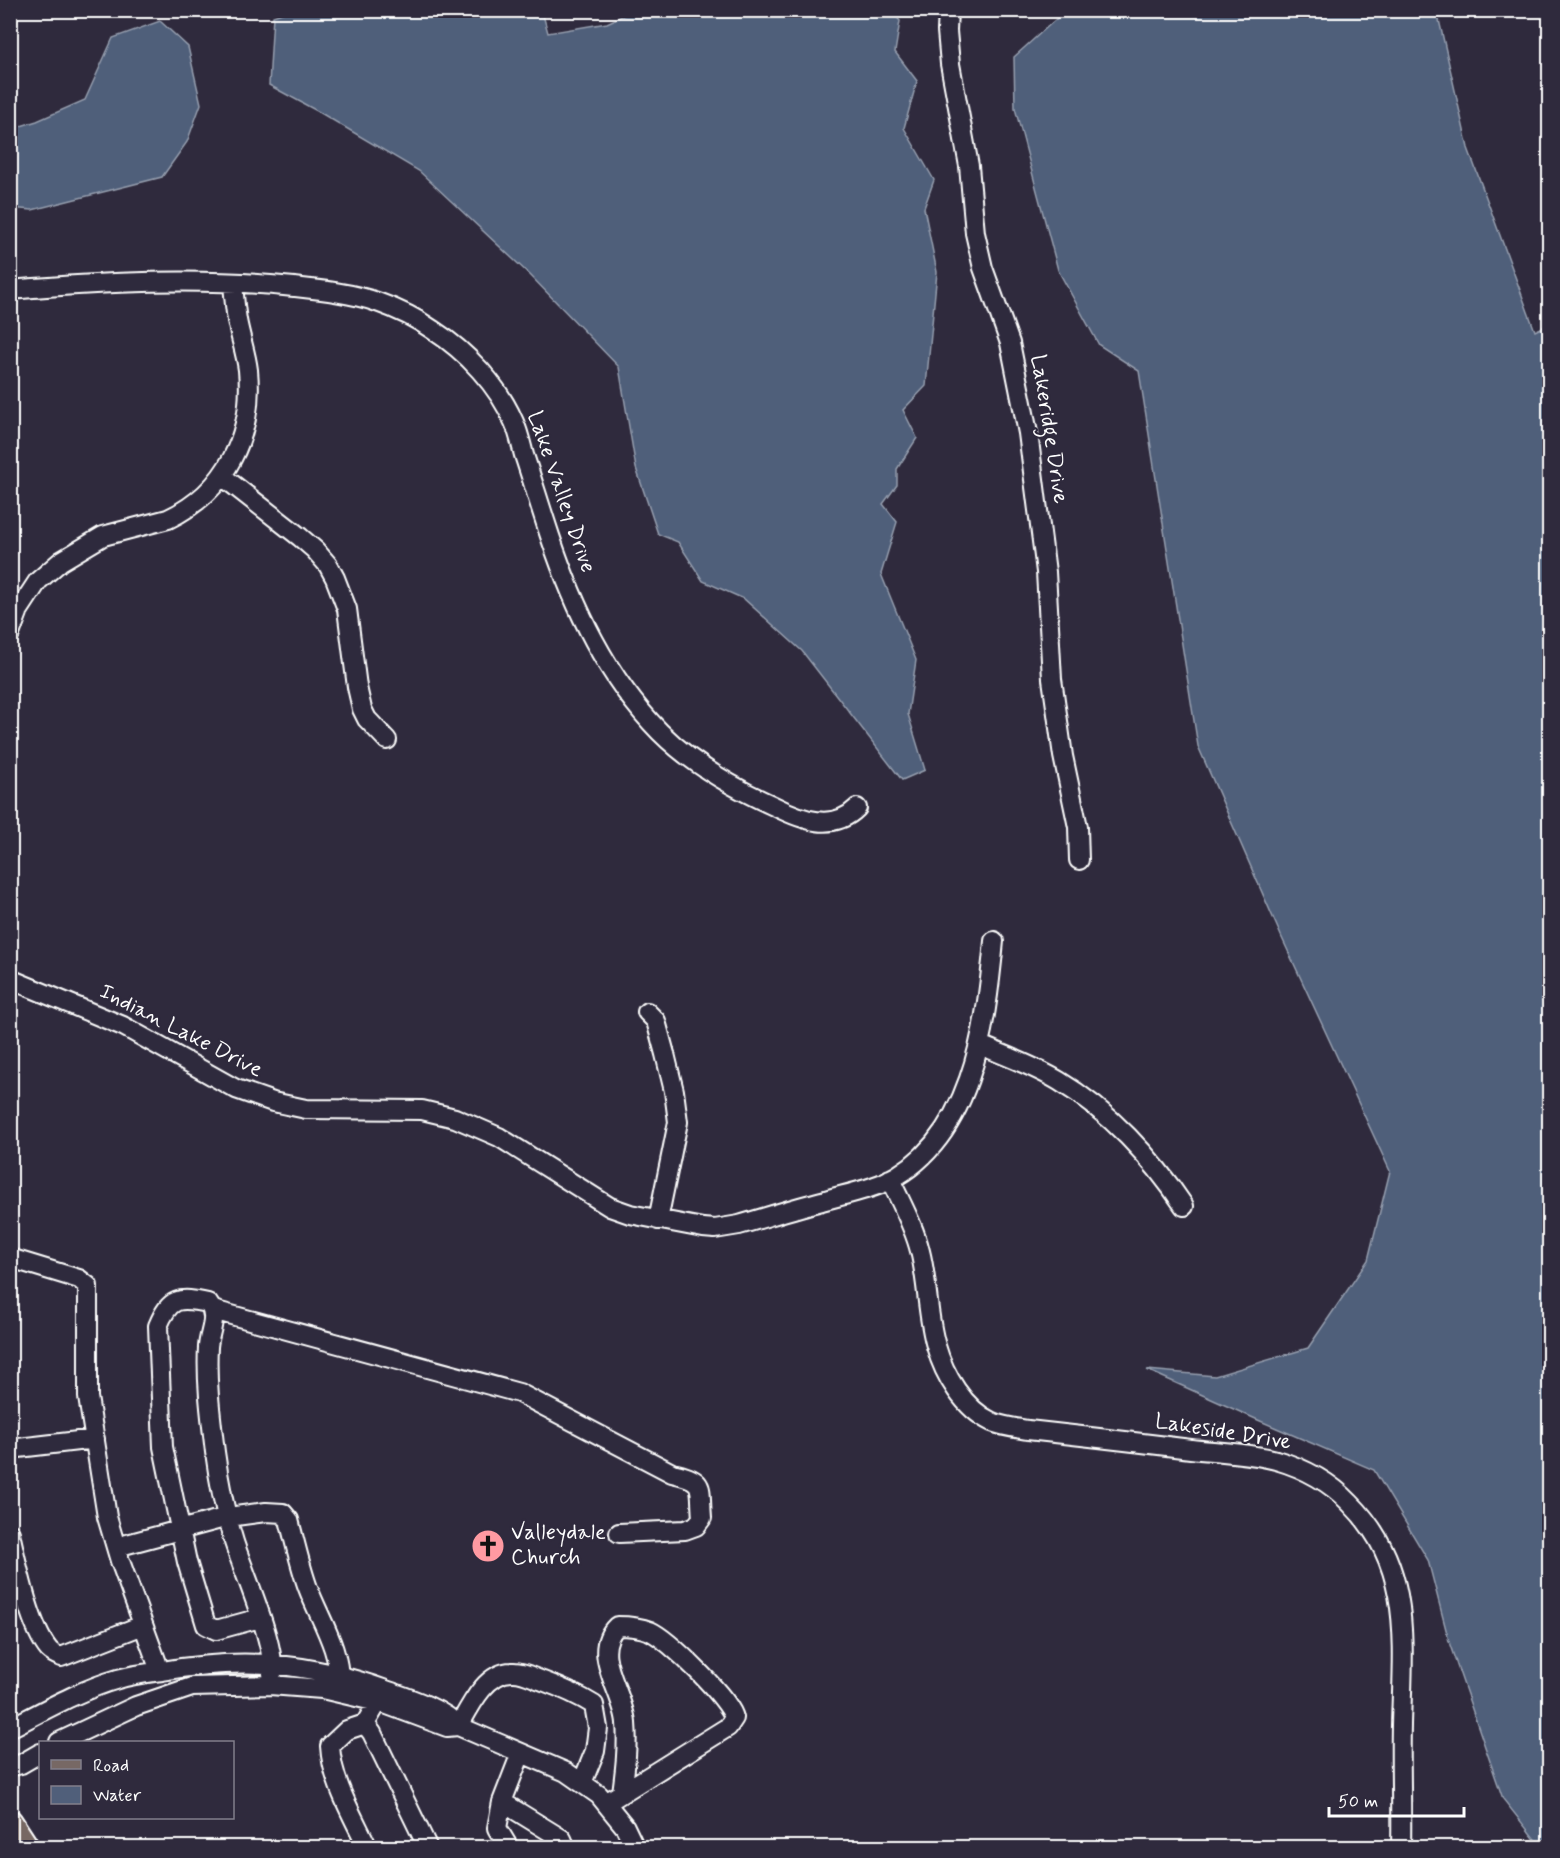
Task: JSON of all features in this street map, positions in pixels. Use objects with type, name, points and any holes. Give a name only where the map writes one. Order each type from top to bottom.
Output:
[{"type":"main road","points":[[10,1822],[27,1848]]},
{"type":"street","name":"Lakeridge Drive","points":[[948,10],[947,32],[950,64],[969,166],[975,233],[983,268],[1010,343],[1028,433],[1046,572],[1052,679],[1063,756],[1078,827],[1079,860]]},
{"type":"street","name":"Lake Valley Drive","points":[[10,290],[153,282],[270,285],[332,292],[376,301],[417,320],[457,347],[483,374],[500,397],[514,423],[567,585],[584,621],[604,658],[628,694],[660,732],[714,774],[786,812],[827,822],[840,821],[857,807]]},
{"type":"street","points":[[10,634],[19,610],[38,581],[61,561],[103,537],[177,515],[196,501],[222,476],[232,461],[248,408],[248,368],[232,284]]},
{"type":"street","points":[[222,476],[300,537],[328,565],[347,609],[362,709],[367,719],[387,740]]},
{"type":"street","name":"Indian Lake Drive","points":[[10,979],[123,1026],[236,1089],[273,1102],[306,1109],[422,1110],[479,1127],[517,1147],[610,1207],[630,1214],[703,1228],[731,1226],[866,1189],[890,1179],[932,1147],[947,1127],[970,1080],[980,1045],[994,942]]},
{"type":"street","points":[[646,1012],[656,1021],[674,1091],[678,1122],[658,1220]]},
{"type":"street","points":[[980,1045],[1039,1071],[1089,1102],[1129,1138],[1184,1206]]},
{"type":"street","name":"Lakeside Drive","points":[[890,1179],[920,1249],[936,1346],[942,1363],[960,1394],[990,1421],[1008,1427],[1277,1460],[1298,1468],[1329,1485],[1371,1525],[1391,1564],[1396,1581],[1402,1627],[1401,1848]]},
{"type":"street","points":[[10,1258],[80,1279],[88,1286],[88,1397],[107,1517],[160,1671]]},
{"type":"street","points":[[260,1618],[216,1630],[206,1625],[187,1562],[163,1447],[158,1326],[165,1309],[174,1301],[188,1299],[208,1303],[213,1310],[208,1346],[209,1398],[215,1455],[228,1517],[260,1618],[273,1664],[270,1685]]},
{"type":"street","points":[[213,1310],[519,1393],[672,1473],[693,1478],[699,1485],[702,1518],[696,1526],[685,1530],[619,1533]]},
{"type":"street","points":[[10,1449],[95,1439]]},
{"type":"street","points":[[116,1547],[228,1517],[266,1512],[283,1513],[289,1520],[308,1588],[339,1665],[339,1684]]},
{"type":"street","points":[[10,1533],[23,1589],[42,1639],[51,1652],[61,1656],[143,1625]]},
{"type":"street","points":[[606,1803],[622,1793],[728,1726],[734,1718],[733,1712],[724,1699],[663,1639],[648,1630],[627,1626],[617,1626],[610,1633],[606,1657],[611,1676],[621,1698],[626,1720],[627,1753],[622,1793]]},
{"type":"street","points":[[10,1728],[87,1690],[118,1679],[160,1671],[239,1662],[309,1668],[378,1702],[447,1727],[458,1726],[566,1772],[599,1795],[625,1827],[635,1848]]},
{"type":"street","points":[[458,1726],[485,1686],[501,1674],[514,1671],[572,1692],[594,1705],[598,1728],[595,1751],[582,1783]]},
{"type":"street","points":[[63,1741],[136,1706],[192,1687],[270,1685],[322,1689],[339,1684],[386,1690],[451,1717],[458,1726]]},
{"type":"street","points":[[368,1848],[346,1802],[331,1762],[330,1746],[347,1730],[365,1724],[378,1702]]},
{"type":"street","points":[[365,1724],[372,1733],[428,1848]]},
{"type":"street","points":[[509,1848],[498,1828],[502,1802],[521,1753]]},
{"type":"street","points":[[10,1767],[21,1764],[39,1754]]},
{"type":"street","points":[[502,1802],[562,1839],[566,1848]]},
{"type":"water","points":[[635,10],[891,10],[900,21],[895,52],[917,81],[904,128],[934,180],[924,208],[937,272],[926,386],[903,410],[917,438],[897,469],[897,485],[883,504],[897,522],[881,574],[916,660],[908,714],[925,770],[902,780],[802,651],[744,599],[703,581],[678,542],[658,534],[636,468],[619,367],[530,275],[419,171],[269,85],[273,16],[288,11],[542,11],[548,33],[607,23]]},
{"type":"water","points":[[1065,11],[1437,11],[1468,148],[1535,331],[1549,324],[1549,1847],[1541,1847],[1503,1799],[1450,1645],[1428,1560],[1374,1470],[1147,1370],[1215,1376],[1308,1348],[1368,1260],[1390,1171],[1282,938],[1198,746],[1139,371],[1099,345],[1058,270],[1015,108],[1014,57]]},
{"type":"water","points":[[160,21],[188,47],[201,104],[187,142],[162,177],[32,210],[11,208],[11,129],[37,121],[85,100],[113,38]]},
{"type":"place","name":"Valleydale Church","points":[[488,1546]]}]
